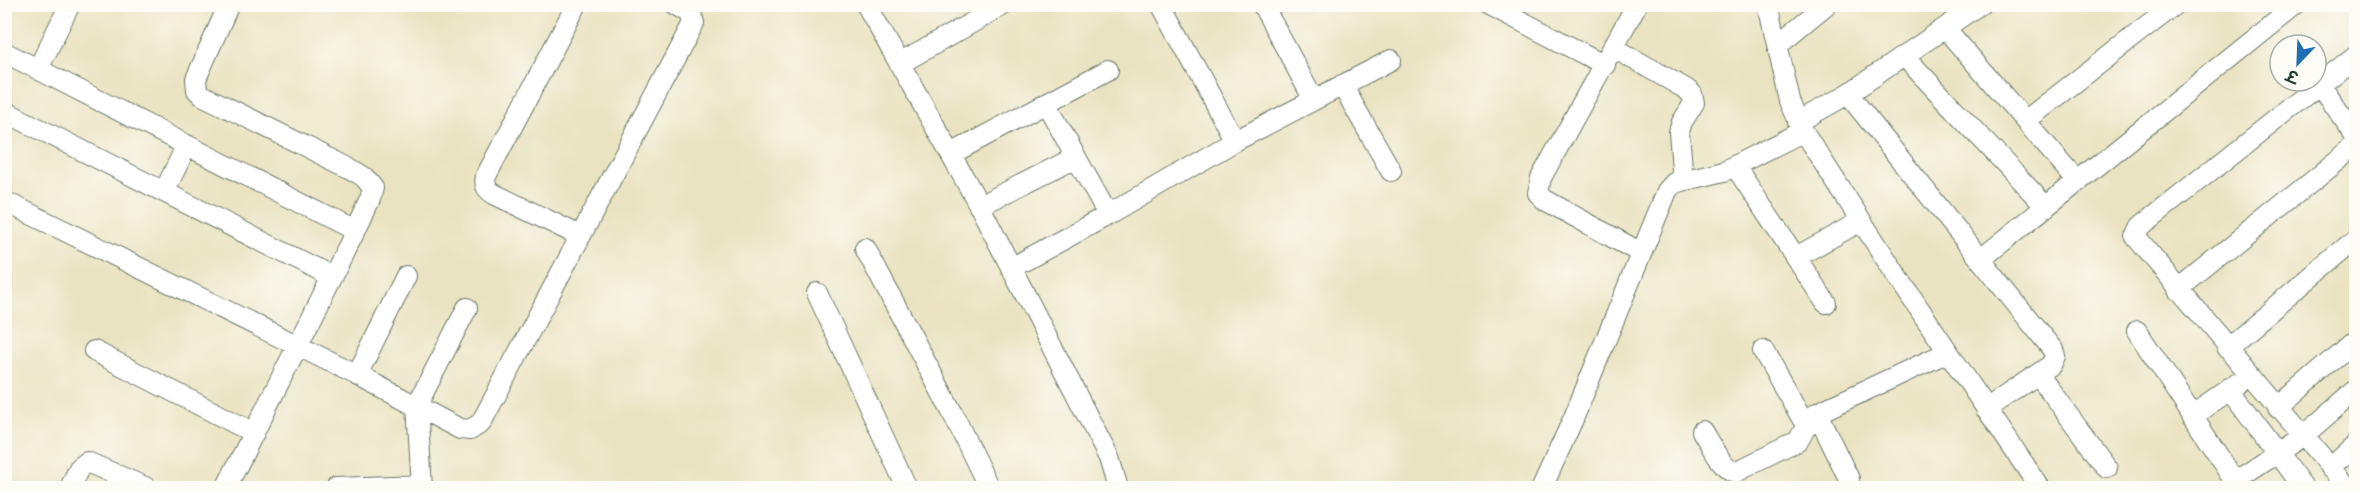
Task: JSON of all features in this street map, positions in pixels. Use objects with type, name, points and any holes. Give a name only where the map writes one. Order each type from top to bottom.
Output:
[{"type":"street","points":[[38,69],[70,4]]},
{"type":"street","points":[[226,489],[373,193],[370,182],[364,177],[202,95],[197,90],[196,79],[229,4]]},
{"type":"street","points":[[577,4],[486,176],[485,183],[487,190],[494,194],[580,236]]},
{"type":"street","points":[[4,201],[417,405],[460,429],[470,430],[481,423],[694,23],[694,16],[676,4]]},
{"type":"street","points":[[866,4],[979,206],[1109,458],[1118,489]]},
{"type":"street","points":[[901,63],[1005,4]]},
{"type":"street","points":[[1161,4],[1234,141]]},
{"type":"street","points":[[1262,4],[1314,100]]},
{"type":"street","points":[[1488,4],[1692,94],[1694,103],[1678,132],[1683,181]]},
{"type":"street","points":[[1637,4],[1541,178],[1538,193],[1545,200],[1641,253]]},
{"type":"street","points":[[1768,4],[1790,101],[1801,126],[1861,221],[2040,489]]},
{"type":"street","points":[[1777,45],[1827,4]]},
{"type":"street","points":[[1542,489],[1667,190],[1674,183],[1715,174],[1735,166],[1801,126],[1980,4]]},
{"type":"street","points":[[2025,121],[2176,4]]},
{"type":"street","points":[[1982,259],[2297,4]]},
{"type":"street","points":[[1945,28],[2078,182]]},
{"type":"street","points":[[4,52],[355,231]]},
{"type":"street","points":[[2328,77],[2356,55]]},
{"type":"street","points":[[1904,56],[2046,207]]},
{"type":"street","points":[[1011,268],[1108,215],[1234,141],[1391,60]]},
{"type":"street","points":[[951,153],[1108,70]]},
{"type":"street","points":[[1342,85],[1391,171]]},
{"type":"street","points":[[2308,93],[2137,231],[2137,240],[2348,489]]},
{"type":"street","points":[[2325,93],[2356,136]]},
{"type":"street","points":[[1848,94],[2053,350],[2054,361],[1986,409]]},
{"type":"street","points":[[1046,103],[1108,215]]},
{"type":"street","points":[[4,111],[332,277]]},
{"type":"street","points":[[164,192],[187,145]]},
{"type":"street","points":[[2178,290],[2356,146]]},
{"type":"street","points":[[979,206],[1076,158]]},
{"type":"street","points":[[1735,166],[1826,303]]},
{"type":"street","points":[[1796,257],[1861,221]]},
{"type":"street","points":[[2227,347],[2356,239]]},
{"type":"street","points":[[866,248],[952,412],[989,489]]},
{"type":"street","points":[[357,375],[406,276]]},
{"type":"street","points":[[817,293],[907,489]]},
{"type":"street","points":[[336,489],[422,487],[417,405],[467,308]]},
{"type":"street","points":[[2137,331],[2237,485],[2302,436],[2356,390]]},
{"type":"street","points":[[2278,408],[2356,340]]},
{"type":"street","points":[[94,351],[254,433]]},
{"type":"street","points":[[1763,351],[1812,420],[1849,479]]},
{"type":"street","points":[[1702,430],[1726,467],[1736,472],[1798,441],[1812,420],[1948,352]]},
{"type":"street","points":[[2038,374],[2107,468]]},
{"type":"street","points":[[2192,416],[2251,375]]},
{"type":"street","points":[[2230,389],[2303,489]]},
{"type":"street","points":[[2330,468],[2356,445]]},
{"type":"street","points":[[70,489],[79,468],[87,462],[147,489]]}]
